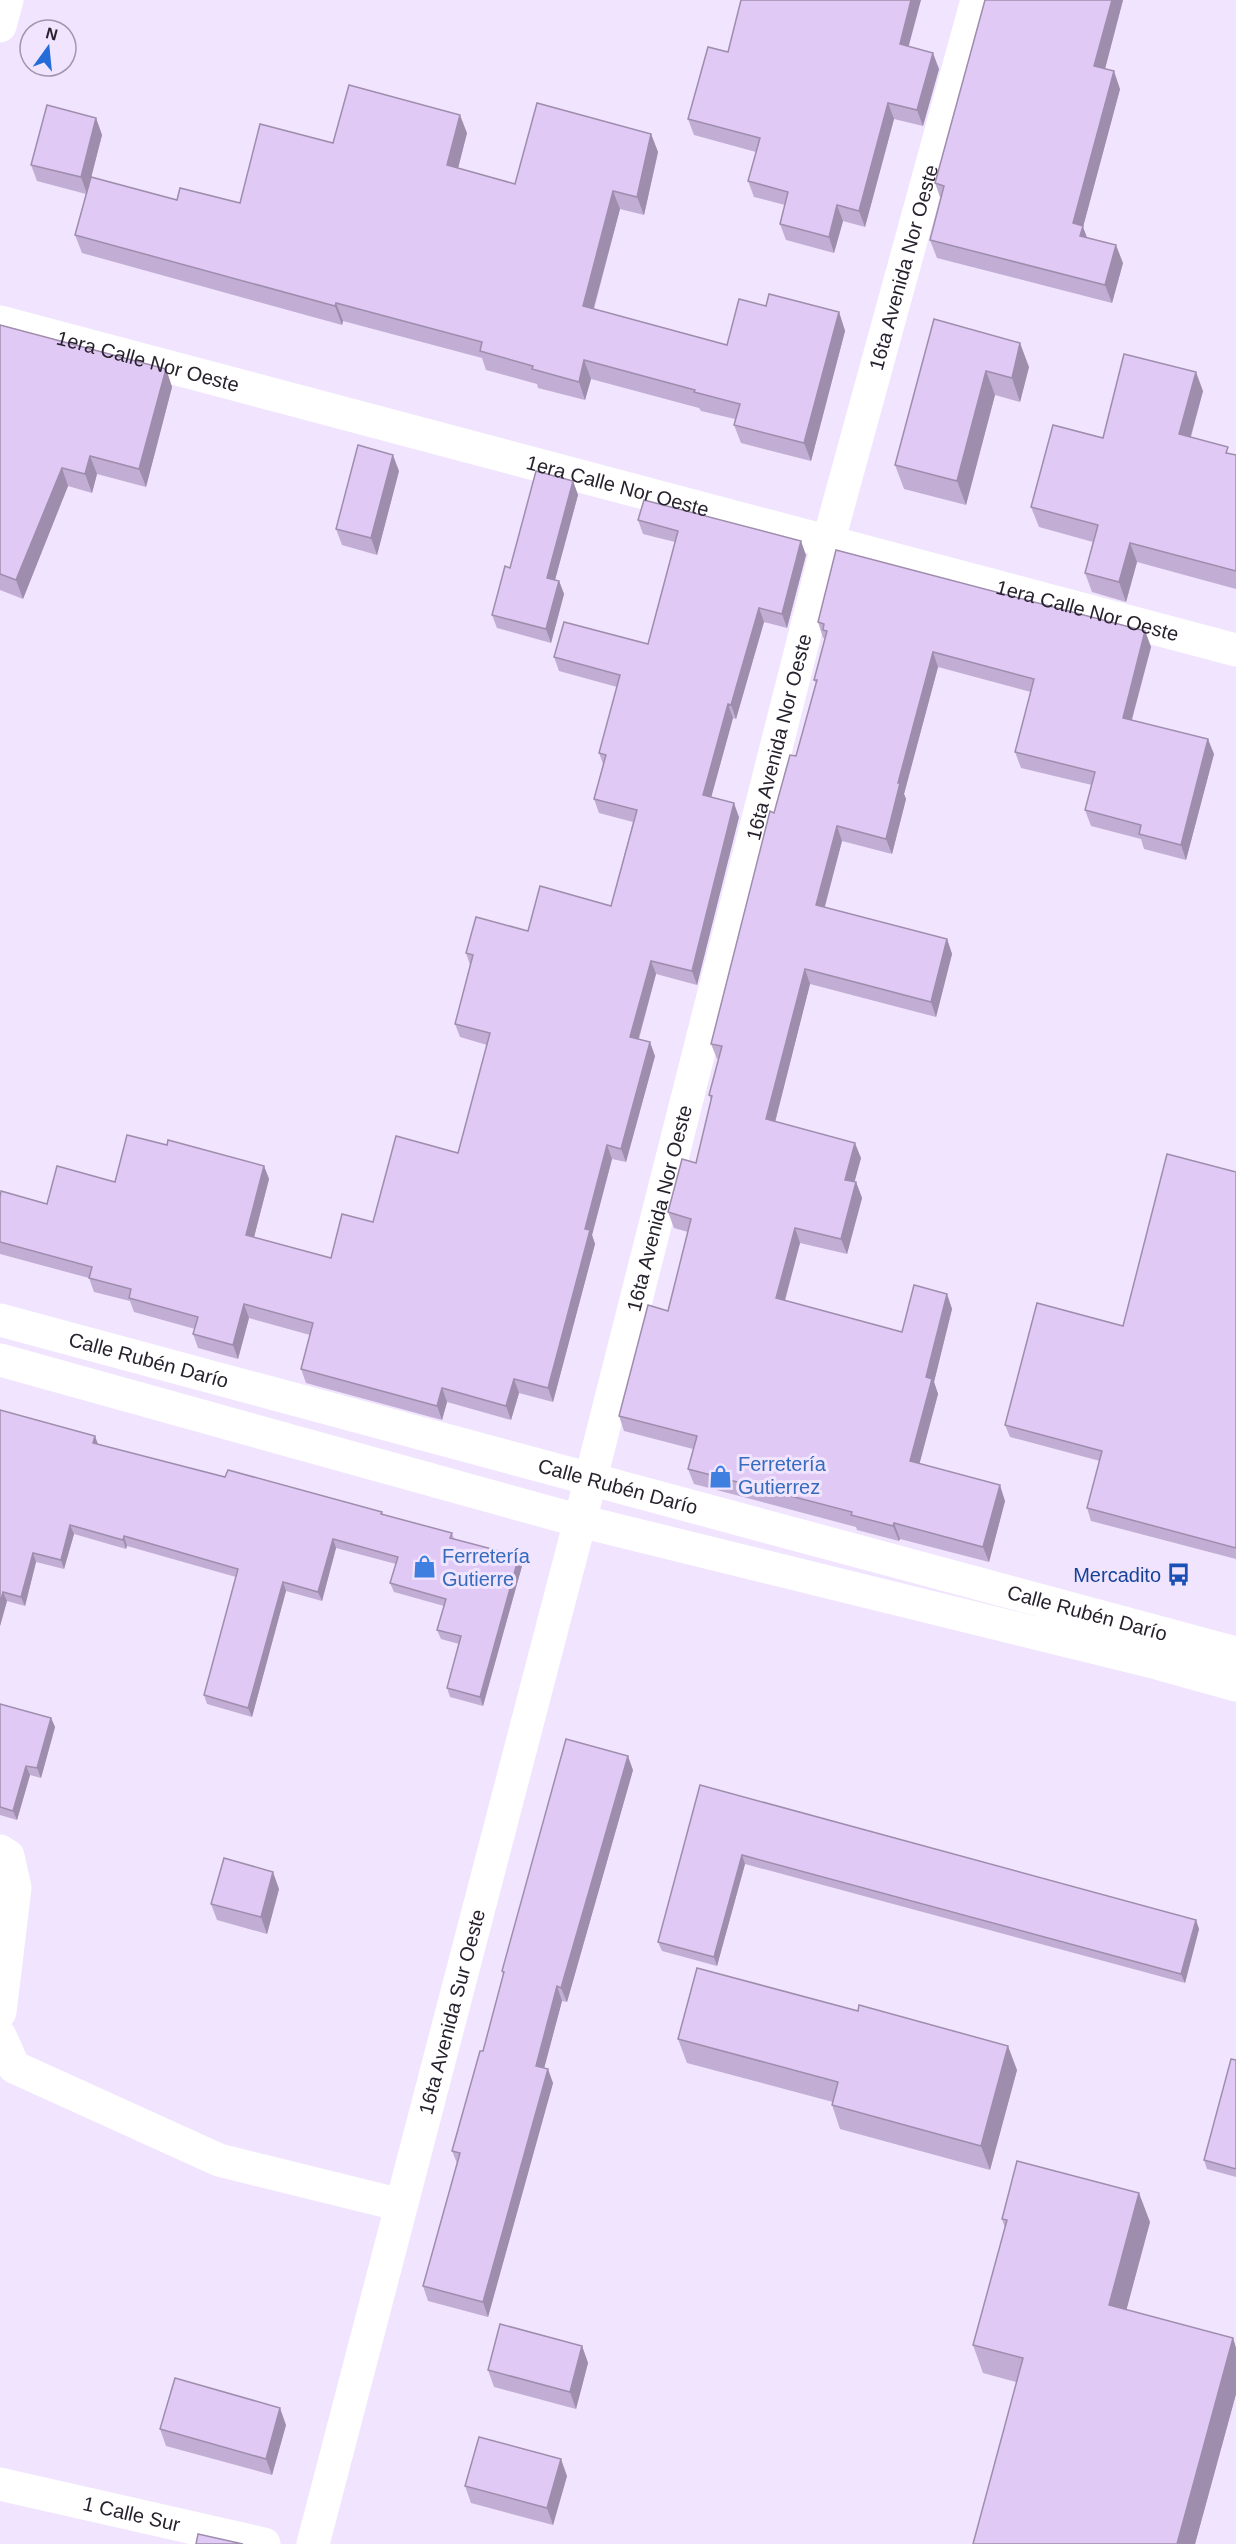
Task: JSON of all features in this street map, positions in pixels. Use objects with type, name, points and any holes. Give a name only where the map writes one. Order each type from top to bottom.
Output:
[{"type":"street","points":[[0,26],[7,0]]},
{"type":"street","name":"16ta Avenida Nor Oeste","points":[[589,1478],[828,543],[977,0]]},
{"type":"street","name":"1era Calle Nor Oeste","points":[[0,322],[1236,650]]},
{"type":"street","points":[[0,1360],[2,1321]]},
{"type":"street","name":"Calle Rubén Darío","points":[[2,1321],[1236,1653]]},
{"type":"street","name":"Calle Rubén Darío","points":[[0,1360],[580,1521],[1157,1663],[1236,1685]]},
{"type":"street","name":"16ta Avenida Sur Oeste","points":[[313,2544],[580,1521],[589,1478]]},
{"type":"street","points":[[0,1851],[8,1856],[15,1888],[0,2012]]},
{"type":"street","points":[[0,2036],[14,2067],[219,2160],[401,2205]]},
{"type":"street","name":"1 Calle Sur","points":[[0,2484],[264,2544]]},
{"type":"building","points":[[741,0],[911,0],[900,44],[933,53],[917,110],[888,103],[859,211],[837,205],[829,237],[780,224],[788,192],[748,181],[760,138],[688,119],[708,47],[728,52]]},
{"type":"building","points":[[985,0],[1112,0],[1094,66],[1114,71],[1073,223],[1083,226],[1080,236],[1116,245],[1105,285],[930,240],[944,186],[935,183]]},
{"type":"building","points":[[349,85],[460,115],[447,165],[515,184],[537,103],[651,134],[637,197],[613,191],[583,306],[727,345],[739,299],[766,306],[769,294],[839,312],[804,443],[734,425],[740,404],[694,392],[695,390],[584,360],[579,382],[480,351],[482,342],[336,303],[335,306],[75,235],[91,177],[177,200],[180,188],[240,203],[260,124],[333,143]]},
{"type":"building","points":[[47,105],[96,118],[81,177],[31,165]]},
{"type":"building","points":[[934,319],[1020,343],[1012,378],[986,371],[957,481],[895,465]]},
{"type":"building","points":[[0,325],[166,369],[139,469],[90,456],[85,474],[62,468],[16,580],[0,574]]},
{"type":"building","points":[[1124,354],[1196,372],[1179,434],[1228,447],[1226,453],[1236,455],[1236,571],[1130,543],[1119,582],[1085,573],[1098,525],[1031,507],[1053,425],[1103,438]]},
{"type":"building","points":[[358,445],[393,455],[371,538],[336,529]]},
{"type":"building","points":[[536,471],[573,481],[547,578],[559,581],[546,629],[492,615],[505,566],[510,568]]},
{"type":"building","points":[[644,500],[801,541],[782,614],[759,608],[731,705],[728,704],[703,795],[734,803],[692,971],[651,961],[630,1037],[650,1042],[621,1149],[607,1145],[585,1229],[590,1230],[548,1388],[514,1379],[506,1406],[442,1388],[437,1406],[301,1369],[313,1323],[244,1304],[233,1345],[193,1334],[198,1317],[129,1298],[131,1289],[89,1278],[92,1267],[0,1242],[1,1191],[47,1204],[57,1166],[115,1182],[127,1135],[167,1145],[168,1140],[264,1166],[246,1235],[331,1258],[342,1214],[373,1222],[396,1136],[458,1153],[490,1033],[455,1024],[473,955],[466,953],[476,917],[528,931],[540,886],[611,906],[637,810],[594,799],[606,755],[599,753],[620,675],[554,657],[564,622],[648,644],[678,531],[638,520]]},
{"type":"building","points":[[836,550],[1145,631],[1123,718],[1208,739],[1181,845],[1139,834],[1141,825],[1085,810],[1095,772],[1015,752],[1034,679],[933,652],[898,783],[900,783],[886,839],[837,826],[816,905],[947,939],[931,1002],[805,969],[766,1119],[855,1143],[845,1180],[856,1182],[841,1239],[795,1228],[776,1298],[902,1332],[914,1285],[947,1294],[926,1377],[932,1379],[910,1461],[1000,1485],[983,1547],[894,1523],[893,1526],[851,1515],[852,1512],[688,1469],[697,1436],[619,1416],[648,1305],[668,1311],[691,1219],[668,1212],[682,1159],[696,1163],[712,1096],[709,1095],[722,1046],[711,1044],[770,811],[774,813],[790,755],[796,756],[817,680],[814,680],[827,631],[823,630],[824,624],[818,622]]},
{"type":"building","points":[[1167,1154],[1236,1172],[1236,1548],[1087,1508],[1102,1451],[1005,1425],[1037,1303],[1123,1326]]},
{"type":"building","points":[[0,1410],[95,1436],[93,1443],[225,1477],[228,1470],[382,1512],[381,1514],[452,1533],[450,1538],[519,1556],[480,1697],[447,1688],[461,1636],[437,1630],[446,1599],[390,1583],[398,1557],[333,1539],[318,1592],[283,1582],[248,1708],[204,1695],[238,1569],[124,1536],[123,1540],[70,1525],[61,1560],[33,1553],[21,1597],[3,1592],[0,1604]]},
{"type":"building","points":[[0,1704],[51,1718],[37,1768],[26,1766],[13,1811],[0,1807]]},
{"type":"building","points":[[566,1739],[628,1756],[561,1988],[557,1986],[536,2066],[548,2069],[483,2302],[423,2286],[460,2153],[452,2151],[480,2051],[483,2051],[504,1972],[502,1971]]},
{"type":"building","points":[[700,1785],[1196,1920],[1181,1974],[742,1855],[714,1957],[658,1942]]},
{"type":"building","points":[[224,1858],[273,1872],[261,1917],[211,1904]]},
{"type":"building","points":[[697,1968],[858,2011],[859,2005],[1008,2046],[981,2146],[832,2105],[838,2082],[678,2039]]},
{"type":"building","points":[[1231,2059],[1236,2060],[1236,2169],[1204,2160]]},
{"type":"building","points":[[1017,2161],[1139,2193],[1109,2305],[1233,2338],[1177,2544],[973,2544],[1023,2358],[973,2345],[1007,2220],[1002,2219]]},
{"type":"building","points":[[500,2324],[582,2346],[570,2392],[488,2370]]},
{"type":"building","points":[[175,2378],[280,2408],[266,2459],[160,2429]]},
{"type":"building","points":[[479,2437],[561,2459],[547,2508],[465,2486]]},
{"type":"building","points":[[198,2534],[243,2544],[196,2544]]},
{"type":"place","name":"Ferretería Gutierrez","points":[[720,1476]]},
{"type":"place","name":"Ferretería Gutierre","points":[[424,1567]]},
{"type":"place","name":"Mercadito","points":[[1179,1575]]}]
